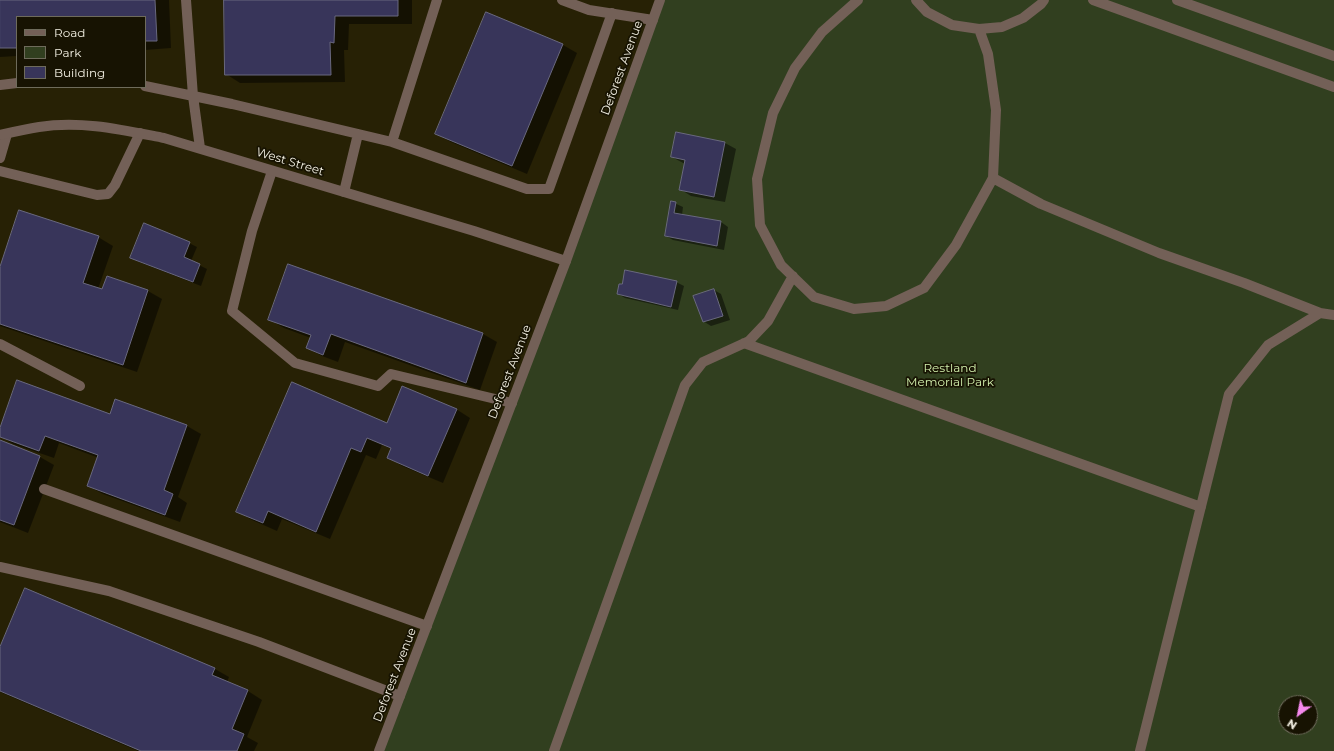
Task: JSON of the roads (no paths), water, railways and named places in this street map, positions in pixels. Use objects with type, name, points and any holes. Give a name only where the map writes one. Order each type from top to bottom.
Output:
[{"type":"street","points":[[186,0],[200,148]]},
{"type":"street","points":[[392,142],[437,0]]},
{"type":"street","points":[[562,0],[589,10],[653,20]]},
{"type":"street","name":"Deforest Avenue","points":[[379,751],[566,261],[660,0]]},
{"type":"street","points":[[858,0],[822,32],[795,68],[773,113],[757,179],[760,225],[781,265],[814,297],[854,309],[886,306],[924,288],[956,245],[993,178],[996,110],[988,54],[979,30]]},
{"type":"street","points":[[916,0],[927,12],[952,25],[979,30],[1002,26],[1023,18],[1044,0]]},
{"type":"street","points":[[1093,0],[1334,87]]},
{"type":"street","points":[[1177,0],[1334,56]]},
{"type":"street","points":[[146,86],[392,142],[527,189],[549,189],[612,13]]},
{"type":"street","points":[[0,85],[16,83]]},
{"type":"street","name":"West Street","points":[[4,134],[40,127],[71,125],[115,128],[164,138],[474,231],[566,261]]},
{"type":"street","points":[[0,171],[97,195],[108,194],[115,185],[140,133]]},
{"type":"street","points":[[0,158],[4,134]]},
{"type":"street","points":[[344,192],[358,134]]},
{"type":"street","points":[[272,170],[252,231],[232,310],[294,363],[378,386],[391,374],[512,403]]},
{"type":"street","points":[[993,178],[1041,204],[1159,254],[1244,283],[1320,313],[1334,316]]},
{"type":"street","points":[[554,751],[685,385],[703,362],[749,341],[768,321],[793,276]]},
{"type":"street","points":[[1140,751],[1229,394],[1268,345],[1320,313]]},
{"type":"street","points":[[744,343],[1200,507]]},
{"type":"street","points":[[0,344],[80,386]]},
{"type":"street","points":[[44,490],[427,626]]},
{"type":"street","points":[[0,567],[109,591],[259,642],[400,696]]},
{"type":"park label","name":"Restland Memorial Park","points":[[950,375]]}]
